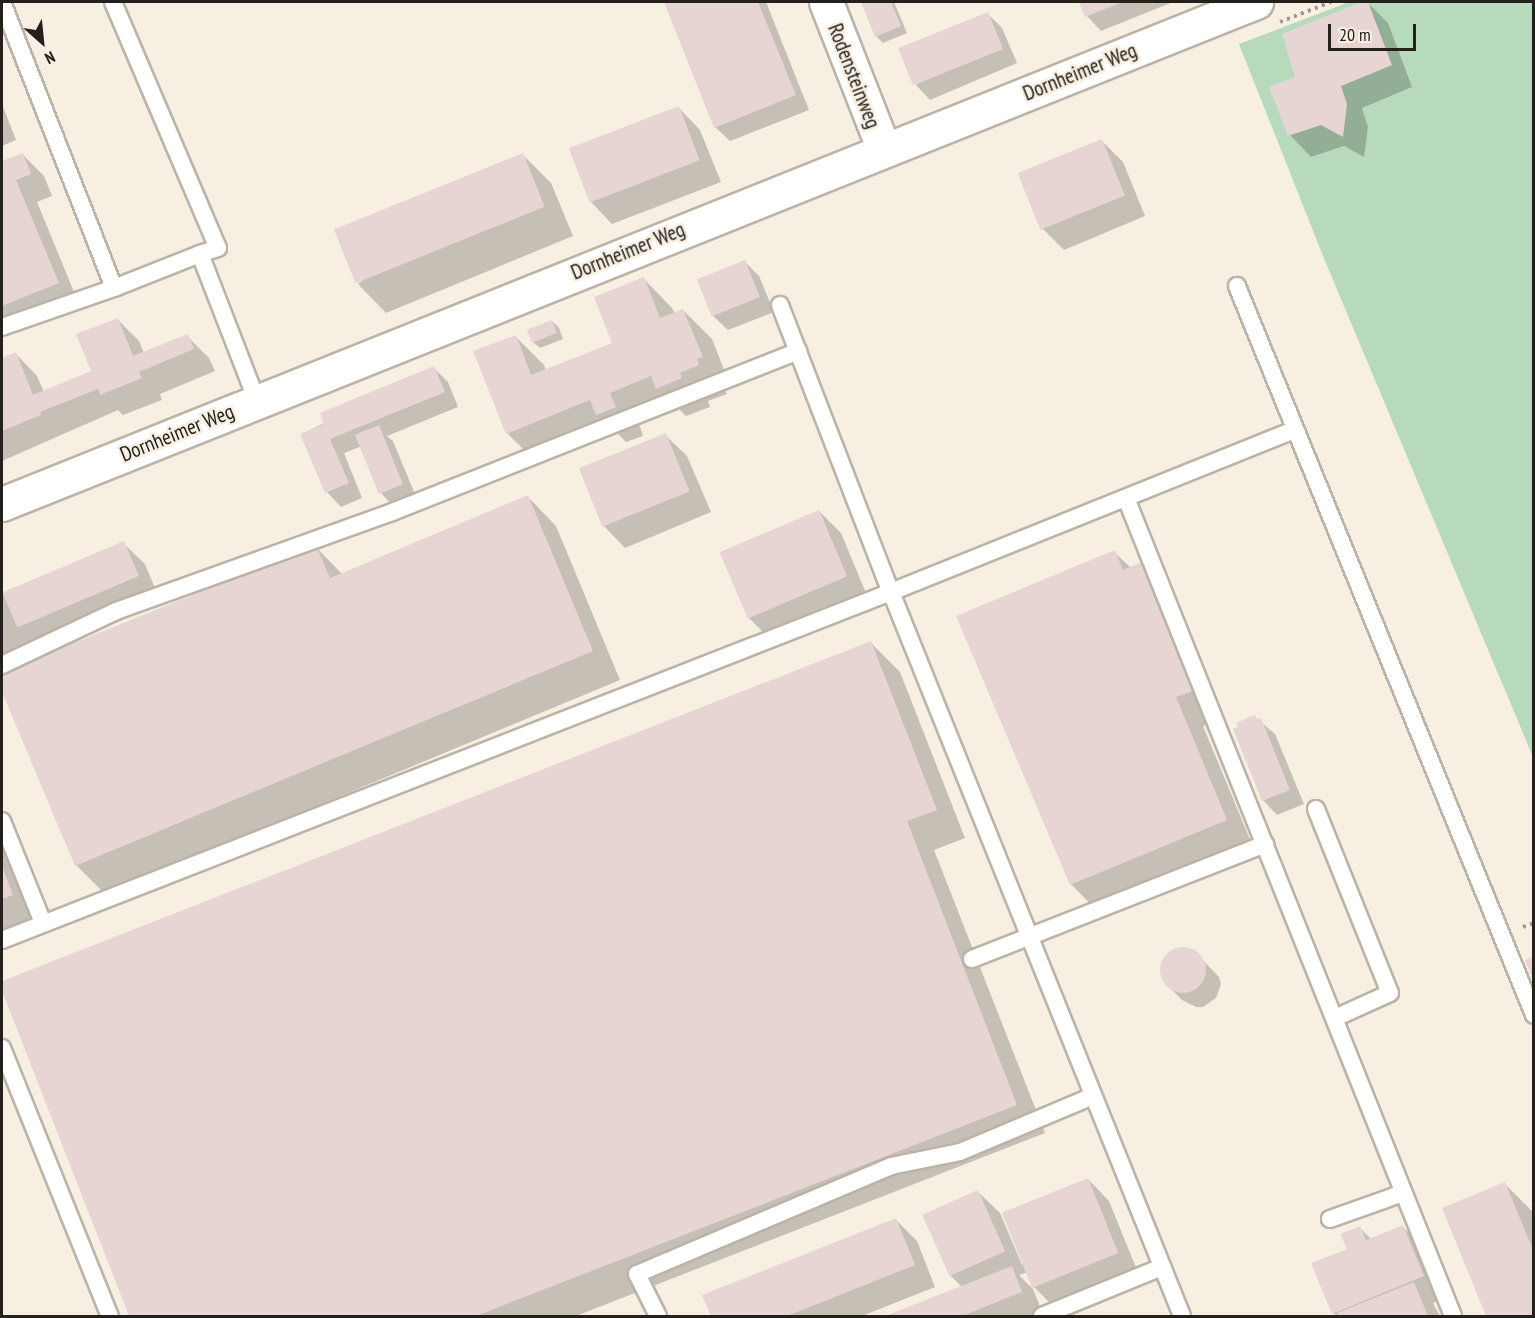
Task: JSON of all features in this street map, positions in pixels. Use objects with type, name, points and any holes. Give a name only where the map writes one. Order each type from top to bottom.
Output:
[{"type":"main road","name":"Rodensteinweg","points":[[825,2],[884,150]]},
{"type":"main road","name":"Dornheimer Weg","points":[[2,504],[884,150],[1237,5]]},
{"type":"lane","points":[[2,2],[114,288]]},
{"type":"lane","points":[[2,327],[114,288],[218,248],[114,2]]},
{"type":"lane","points":[[200,254],[257,400]]},
{"type":"lane","points":[[1237,286],[1533,1015]]},
{"type":"lane","points":[[780,305],[891,592],[1182,1317]]},
{"type":"lane","points":[[2,665],[116,611],[392,512],[798,351]]},
{"type":"lane","points":[[2,940],[43,922],[891,592],[1295,430]]},
{"type":"lane","points":[[1126,498],[1453,1317]]},
{"type":"lane","points":[[1316,809],[1390,993],[1335,1018]]},
{"type":"lane","points":[[2,821],[43,922]]},
{"type":"lane","points":[[972,959],[1265,844]]},
{"type":"lane","points":[[2,1048],[110,1317]]},
{"type":"lane","points":[[658,1317],[638,1274],[891,1166],[960,1152],[1094,1096]]},
{"type":"lane","points":[[1330,1219],[1403,1192]]},
{"type":"lane","points":[[1042,1317],[1162,1267]]},
{"type":"green space","points":[[1349,2],[1533,2],[1533,757],[1323,256],[1239,44]]},
{"type":"building","points":[[664,2],[758,2],[796,95],[714,128]]},
{"type":"building","points":[[861,2],[891,2],[901,26],[875,37]]},
{"type":"building","points":[[1079,2],[1123,2],[1085,17]]},
{"type":"building","points":[[1361,2],[1368,2],[1392,65],[1341,86],[1347,104],[1343,137],[1321,125],[1288,136],[1269,87],[1295,77],[1282,34]]},
{"type":"building","points":[[988,12],[1003,49],[913,85],[898,48]]},
{"type":"building","points":[[679,106],[700,160],[590,202],[569,148]]},
{"type":"building","points":[[1102,139],[1125,196],[1040,230],[1018,173]]},
{"type":"building","points":[[23,153],[31,174],[16,180],[59,283],[2,306],[2,161]]},
{"type":"building","points":[[523,153],[545,207],[356,283],[334,229]]},
{"type":"building","points":[[745,260],[760,297],[712,317],[697,279]]},
{"type":"building","points":[[644,277],[660,318],[683,309],[703,357],[697,359],[699,365],[680,373],[682,378],[656,389],[651,376],[610,393],[616,407],[596,415],[590,400],[506,434],[473,351],[516,335],[531,375],[612,343],[594,297]]},
{"type":"building","points":[[118,318],[133,356],[188,334],[194,349],[139,372],[142,378],[100,395],[98,389],[40,412],[41,415],[2,431],[2,358],[16,352],[33,395],[91,371],[76,334]]},
{"type":"building","points":[[552,320],[557,333],[532,343],[527,330]]},
{"type":"building","points":[[434,366],[445,392],[330,439],[349,483],[325,493],[300,434],[324,424],[320,413]]},
{"type":"building","points":[[379,425],[403,484],[379,494],[355,435]]},
{"type":"building","points":[[666,433],[690,491],[602,527],[579,468]]},
{"type":"building","points":[[528,495],[593,651],[75,866],[2,692],[2,672],[316,545],[330,578]]},
{"type":"building","points":[[819,510],[847,576],[748,618],[720,552]]},
{"type":"building","points":[[124,541],[139,576],[17,628],[2,593]]},
{"type":"building","points":[[1115,550],[1123,570],[1142,562],[1196,690],[1176,697],[1227,820],[1070,885],[956,616]]},
{"type":"building","points":[[871,641],[937,810],[907,821],[1017,1105],[476,1316],[129,1316],[2,991],[2,981]]},
{"type":"building","points":[[1255,715],[1257,719],[1261,718],[1290,790],[1262,801],[1233,729],[1238,727],[1236,723]]},
{"type":"building","points":[[2,866],[13,895],[2,899]]},
{"type":"building","points":[[1188,947],[1200,953],[1205,961],[1205,979],[1200,987],[1192,992],[1178,993],[1170,990],[1163,983],[1160,965],[1163,957],[1170,950]]},
{"type":"building","points":[[1534,956],[1534,980],[1533,980],[1525,960]]},
{"type":"building","points":[[1088,1178],[1118,1253],[1032,1288],[1002,1213]]},
{"type":"building","points":[[1505,1182],[1534,1252],[1534,1316],[1486,1316],[1442,1208]]},
{"type":"building","points":[[978,1190],[1005,1251],[950,1276],[922,1215]]},
{"type":"building","points":[[896,1218],[915,1265],[787,1316],[711,1316],[702,1295]]},
{"type":"building","points":[[1403,1225],[1424,1276],[1332,1314],[1311,1263],[1347,1249],[1340,1234],[1360,1226],[1366,1240]]},
{"type":"building","points":[[1012,1266],[1022,1292],[962,1316],[885,1316]]},
{"type":"building","points":[[1414,1282],[1428,1316],[1339,1316],[1337,1313]]}]
